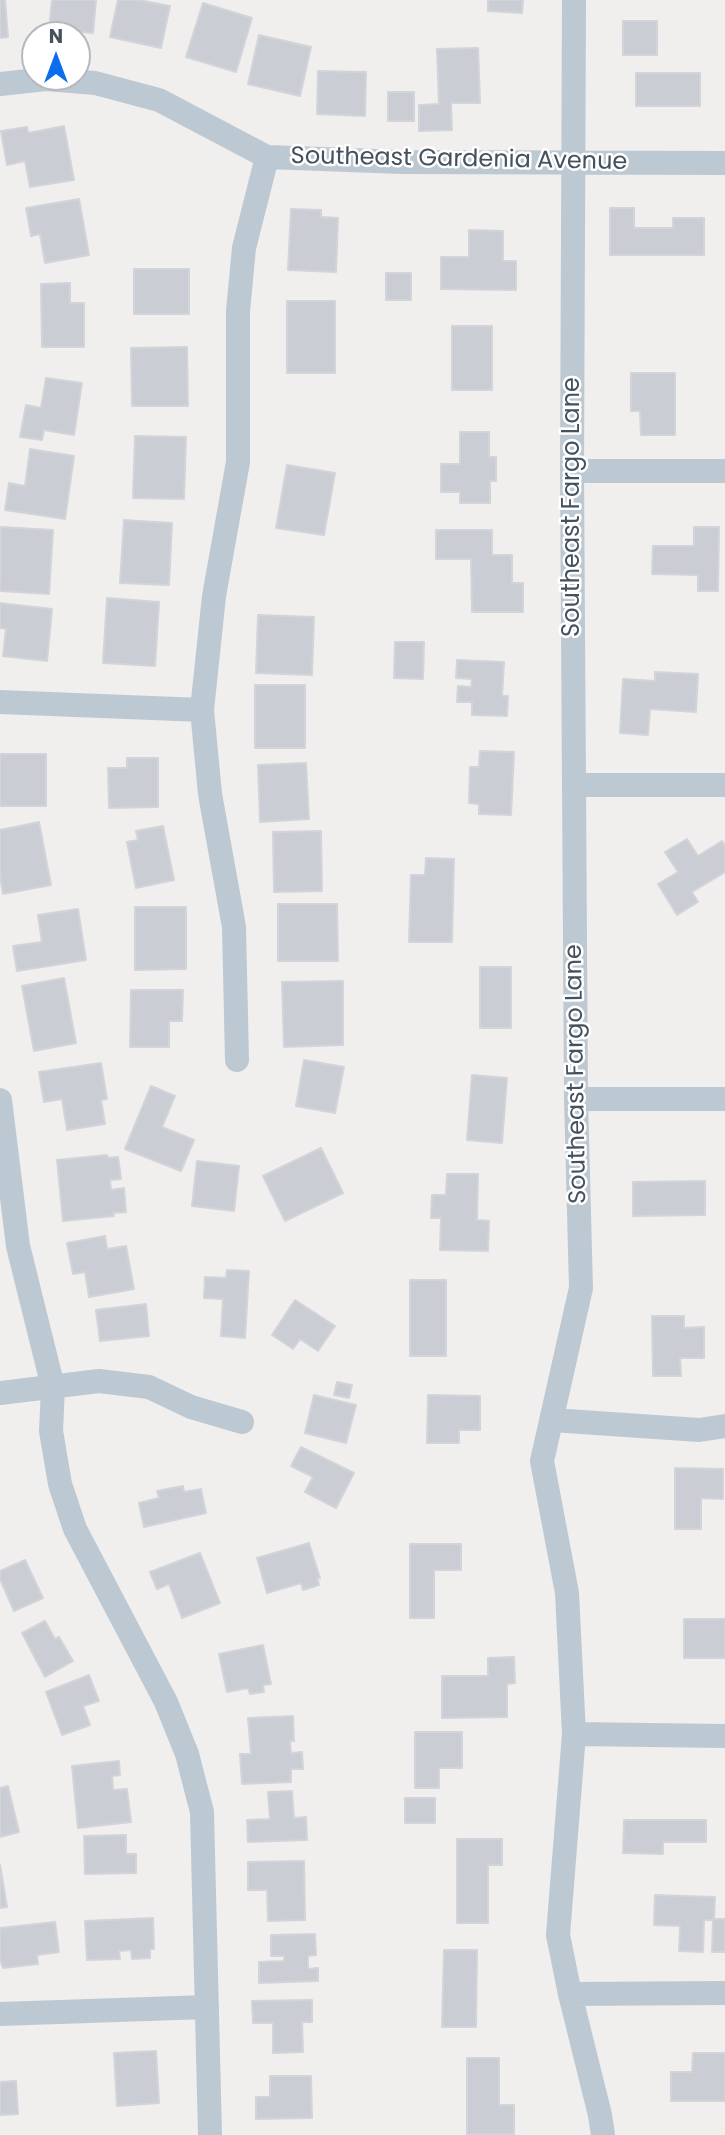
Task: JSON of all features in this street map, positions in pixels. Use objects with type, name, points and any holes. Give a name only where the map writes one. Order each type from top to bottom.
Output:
[{"type":"street","name":"Southeast Fargo Lane","points":[[574,0],[572,471],[576,1099],[581,1289],[542,1461],[567,1593],[574,1734],[558,1935],[603,2135]]},
{"type":"street","name":"Southeast Gardenia Avenue","points":[[0,84],[46,79],[95,83],[159,100],[267,156],[402,162],[725,163]]},
{"type":"street","points":[[237,1060],[234,927],[210,794],[202,710],[214,596],[237,462],[238,311],[244,248],[267,156]]},
{"type":"street","points":[[572,471],[725,471]]},
{"type":"street","points":[[0,702],[202,710]]},
{"type":"street","points":[[575,785],[725,785]]},
{"type":"street","points":[[576,1099],[725,1099]]},
{"type":"street","points":[[0,1100],[18,1246],[53,1387],[51,1431],[60,1484],[75,1529],[166,1702],[187,1754],[202,1812],[211,2135]]},
{"type":"street","points":[[0,1393],[99,1381],[149,1387],[191,1407],[242,1422]]},
{"type":"street","points":[[552,1420],[699,1430],[725,1426]]},
{"type":"street","points":[[574,1734],[725,1736]]},
{"type":"street","points":[[570,1994],[725,1993]]},
{"type":"street","points":[[0,2014],[208,2007]]},
{"type":"building","points":[[0,0],[5,0],[8,37],[0,38]]},
{"type":"building","points":[[52,0],[96,0],[93,33],[91,21],[50,21]]},
{"type":"building","points":[[118,0],[139,0],[170,6],[161,48],[110,37]]},
{"type":"building","points":[[488,0],[523,0],[522,13],[488,11]]},
{"type":"building","points":[[203,3],[252,18],[236,72],[186,57]]},
{"type":"building","points":[[623,21],[657,21],[657,55],[623,55]]},
{"type":"building","points":[[259,35],[311,47],[300,96],[248,84]]},
{"type":"building","points":[[478,48],[480,103],[451,103],[452,130],[419,131],[419,105],[439,104],[437,49]]},
{"type":"building","points":[[318,71],[366,72],[365,116],[317,114]]},
{"type":"building","points":[[636,73],[700,73],[700,106],[636,106]]},
{"type":"building","points":[[388,92],[414,92],[414,121],[388,121]]},
{"type":"building","points":[[64,126],[74,180],[30,187],[25,161],[7,165],[1,131],[27,127],[28,133]]},
{"type":"building","points":[[79,199],[89,255],[45,263],[40,234],[31,236],[26,208]]},
{"type":"building","points":[[610,208],[634,208],[634,228],[673,228],[673,218],[704,218],[704,255],[610,255]]},
{"type":"building","points":[[291,209],[321,210],[321,217],[338,218],[336,272],[288,270]]},
{"type":"building","points":[[469,230],[503,231],[503,261],[516,261],[516,290],[441,289],[441,257],[469,257]]},
{"type":"building","points":[[134,269],[189,269],[189,314],[134,314]]},
{"type":"building","points":[[386,273],[411,273],[411,300],[386,300]]},
{"type":"building","points":[[70,283],[70,303],[84,303],[84,347],[42,347],[41,284]]},
{"type":"building","points":[[287,301],[335,301],[335,373],[287,373]]},
{"type":"building","points":[[452,326],[492,326],[492,390],[452,390]]},
{"type":"building","points":[[187,347],[188,406],[132,406],[131,348]]},
{"type":"building","points":[[631,373],[675,373],[675,435],[641,435],[640,411],[631,411]]},
{"type":"building","points":[[46,378],[82,383],[74,435],[44,430],[42,440],[20,437],[26,405],[41,408]]},
{"type":"building","points":[[460,432],[489,432],[489,457],[496,457],[496,481],[490,481],[490,503],[460,503],[460,492],[441,492],[441,464],[460,464]]},
{"type":"building","points":[[135,436],[186,437],[184,499],[133,498]]},
{"type":"building","points":[[30,449],[74,456],[65,519],[5,510],[9,483],[25,486]]},
{"type":"building","points":[[287,465],[335,473],[324,535],[276,528]]},
{"type":"building","points":[[124,520],[172,523],[169,585],[120,583]]},
{"type":"building","points":[[1,527],[53,530],[49,594],[0,591]]},
{"type":"building","points":[[694,527],[719,527],[718,591],[698,591],[698,575],[652,574],[653,546],[694,546]]},
{"type":"building","points":[[436,530],[492,530],[492,555],[512,555],[512,583],[523,583],[523,612],[472,612],[471,559],[436,559]]},
{"type":"building","points":[[107,598],[159,602],[155,666],[103,663]]},
{"type":"building","points":[[0,603],[52,609],[47,661],[3,656],[6,629],[0,628]]},
{"type":"building","points":[[258,615],[314,617],[312,675],[256,673]]},
{"type":"building","points":[[395,642],[424,642],[423,679],[394,678]]},
{"type":"building","points":[[457,660],[504,662],[502,696],[508,696],[507,716],[472,715],[472,702],[457,702],[458,686],[471,687],[472,679],[456,678]]},
{"type":"building","points":[[655,672],[698,674],[696,712],[650,709],[648,735],[620,733],[623,679],[655,681]]},
{"type":"building","points":[[255,685],[305,685],[305,748],[255,748]]},
{"type":"building","points":[[480,751],[514,752],[511,815],[479,814],[479,804],[469,803],[470,767],[479,767]]},
{"type":"building","points":[[0,754],[46,754],[46,806],[0,806]]},
{"type":"building","points":[[127,758],[158,758],[158,807],[109,808],[108,768],[127,768]]},
{"type":"building","points":[[306,763],[309,819],[260,822],[258,765]]},
{"type":"building","points":[[39,822],[51,885],[3,894],[0,875],[0,830]]},
{"type":"building","points":[[163,826],[174,880],[136,888],[127,842],[138,840],[136,831]]},
{"type":"building","points":[[321,831],[322,891],[274,892],[273,832]]},
{"type":"building","points":[[687,839],[698,856],[722,841],[725,846],[725,872],[692,892],[698,902],[677,915],[658,884],[678,872],[665,852]]},
{"type":"building","points":[[426,858],[454,859],[452,942],[409,942],[411,875],[425,875]]},
{"type":"building","points":[[278,904],[337,904],[338,961],[278,961]]},
{"type":"building","points":[[135,907],[186,907],[186,969],[135,970]]},
{"type":"building","points":[[78,909],[86,960],[17,971],[13,946],[42,942],[38,915]]},
{"type":"building","points":[[480,967],[511,967],[511,1028],[480,1028]]},
{"type":"building","points":[[64,978],[76,1043],[34,1051],[22,986]]},
{"type":"building","points":[[343,981],[343,1045],[284,1047],[282,982]]},
{"type":"building","points":[[131,990],[183,990],[182,1021],[169,1021],[169,1047],[130,1047]]},
{"type":"building","points":[[304,1060],[344,1067],[335,1113],[296,1106]]},
{"type":"building","points":[[101,1063],[107,1099],[101,1100],[105,1124],[67,1130],[62,1099],[44,1102],[39,1072]]},
{"type":"building","points":[[472,1075],[507,1078],[502,1143],[467,1140]]},
{"type":"building","points":[[151,1086],[175,1096],[162,1127],[194,1140],[181,1171],[125,1149]]},
{"type":"building","points":[[321,1148],[343,1193],[285,1221],[263,1176]]},
{"type":"building","points":[[107,1155],[108,1158],[118,1157],[121,1179],[110,1180],[111,1190],[124,1188],[126,1212],[113,1213],[114,1216],[63,1221],[57,1160]]},
{"type":"building","points":[[197,1161],[239,1166],[234,1211],[192,1206]]},
{"type":"building","points":[[447,1174],[478,1174],[477,1220],[489,1221],[488,1251],[440,1250],[441,1218],[431,1218],[432,1195],[446,1195]]},
{"type":"building","points":[[705,1181],[705,1215],[633,1216],[633,1182]]},
{"type":"building","points":[[105,1236],[107,1249],[126,1246],[134,1289],[89,1297],[85,1272],[73,1274],[67,1243]]},
{"type":"building","points":[[227,1270],[249,1271],[245,1338],[221,1336],[223,1299],[204,1298],[205,1277],[226,1278]]},
{"type":"building","points":[[410,1280],[446,1280],[446,1356],[410,1356]]},
{"type":"building","points":[[295,1300],[335,1326],[318,1351],[300,1339],[293,1349],[272,1335]]},
{"type":"building","points":[[146,1304],[149,1336],[100,1341],[96,1310]]},
{"type":"building","points":[[652,1316],[684,1316],[684,1328],[704,1327],[704,1358],[680,1358],[681,1376],[653,1376]]},
{"type":"building","points":[[337,1382],[352,1385],[349,1398],[334,1395]]},
{"type":"building","points":[[314,1395],[356,1405],[346,1443],[305,1433]]},
{"type":"building","points":[[428,1395],[480,1396],[480,1430],[459,1430],[459,1443],[427,1443]]},
{"type":"building","points":[[301,1447],[354,1473],[336,1508],[305,1492],[313,1477],[291,1466]]},
{"type":"building","points":[[675,1468],[723,1469],[723,1499],[701,1498],[701,1529],[675,1529]]},
{"type":"building","points":[[183,1486],[184,1492],[201,1489],[206,1513],[144,1527],[139,1503],[159,1498],[157,1491]]},
{"type":"building","points":[[309,1543],[320,1578],[317,1578],[319,1585],[303,1590],[301,1583],[267,1593],[257,1558]]},
{"type":"building","points":[[410,1544],[461,1544],[461,1570],[434,1570],[434,1618],[410,1618]]},
{"type":"building","points":[[200,1553],[220,1603],[182,1618],[169,1584],[157,1589],[150,1572]]},
{"type":"building","points":[[25,1560],[43,1598],[14,1611],[0,1579],[0,1571]]},
{"type":"building","points":[[684,1619],[725,1619],[725,1658],[684,1658]]},
{"type":"building","points":[[45,1621],[55,1639],[59,1637],[73,1661],[45,1677],[22,1633]]},
{"type":"building","points":[[263,1645],[271,1684],[263,1685],[264,1692],[250,1694],[248,1688],[227,1692],[219,1654]]},
{"type":"building","points":[[514,1657],[515,1683],[507,1684],[507,1717],[442,1718],[442,1676],[488,1676],[488,1658]]},
{"type":"building","points":[[89,1675],[99,1701],[83,1706],[90,1725],[62,1735],[46,1692]]},
{"type":"building","points":[[293,1716],[294,1741],[290,1741],[291,1753],[302,1752],[303,1769],[291,1769],[291,1782],[242,1784],[240,1754],[251,1754],[248,1718]]},
{"type":"building","points":[[415,1732],[462,1732],[462,1768],[439,1768],[439,1788],[415,1788]]},
{"type":"building","points":[[119,1761],[120,1775],[112,1776],[113,1790],[127,1789],[131,1822],[78,1828],[72,1766]]},
{"type":"building","points":[[8,1786],[19,1832],[0,1837],[0,1788]]},
{"type":"building","points":[[292,1791],[294,1818],[306,1817],[307,1840],[248,1842],[247,1820],[270,1819],[268,1792]]},
{"type":"building","points":[[405,1798],[435,1798],[435,1823],[405,1823]]},
{"type":"building","points":[[624,1820],[706,1820],[706,1842],[663,1842],[663,1854],[623,1853]]},
{"type":"building","points":[[126,1835],[126,1854],[136,1854],[136,1873],[85,1874],[84,1836]]},
{"type":"building","points":[[457,1839],[502,1839],[502,1865],[488,1865],[488,1923],[457,1923]]},
{"type":"building","points":[[304,1861],[305,1920],[268,1921],[267,1890],[248,1890],[248,1862]]},
{"type":"building","points":[[0,1865],[7,1907],[0,1908]]},
{"type":"building","points":[[655,1895],[715,1897],[714,1919],[725,1919],[725,1952],[712,1952],[713,1920],[704,1920],[703,1952],[679,1951],[680,1926],[654,1925]]},
{"type":"building","points":[[153,1918],[154,1949],[150,1949],[150,1958],[132,1959],[131,1950],[119,1951],[120,1959],[87,1960],[85,1921]]},
{"type":"building","points":[[55,1922],[59,1952],[37,1955],[38,1964],[3,1968],[0,1959],[0,1928]]},
{"type":"building","points":[[315,1934],[316,1955],[308,1956],[308,1969],[318,1968],[318,1981],[259,1983],[259,1962],[284,1961],[284,1956],[271,1956],[271,1935]]},
{"type":"building","points":[[444,1950],[477,1950],[476,2027],[442,2027]]},
{"type":"building","points":[[312,2000],[312,2022],[302,2022],[303,2052],[273,2053],[273,2023],[253,2023],[252,2001]]},
{"type":"building","points":[[156,2051],[159,2103],[117,2106],[114,2053]]},
{"type":"building","points":[[693,2053],[725,2053],[725,2101],[671,2101],[671,2072],[692,2072]]},
{"type":"building","points":[[467,2058],[499,2058],[499,2105],[514,2105],[514,2134],[467,2134]]},
{"type":"building","points":[[270,2076],[311,2076],[312,2118],[256,2119],[256,2097],[270,2097]]},
{"type":"building","points":[[16,2081],[18,2114],[0,2115],[0,2082]]}]
